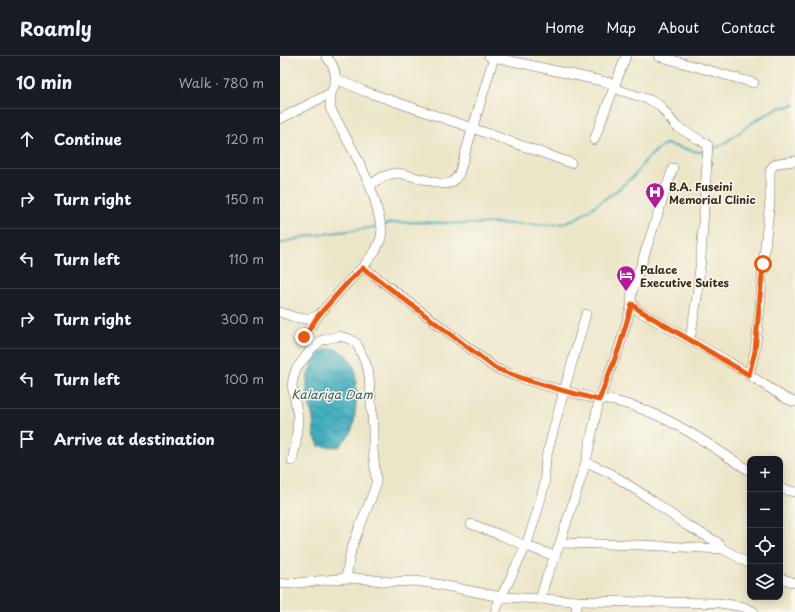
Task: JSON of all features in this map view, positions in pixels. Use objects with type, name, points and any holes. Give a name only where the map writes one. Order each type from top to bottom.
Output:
[{"type":"street","points":[[316,344],[304,337],[318,316],[349,281],[363,268],[376,250],[381,238],[381,224],[370,186],[355,154],[330,108],[331,94],[336,78],[334,69],[326,56]]},
{"type":"street","points":[[594,140],[626,56]]},
{"type":"street","points":[[658,56],[754,83]]},
{"type":"street","points":[[370,186],[382,177],[399,173],[442,184],[449,184],[454,181],[459,174],[491,57],[614,86],[650,100],[659,105],[677,127],[700,140],[708,150],[701,257],[697,297],[690,340]]},
{"type":"street","points":[[336,78],[364,91],[571,163]]},
{"type":"street","points":[[280,119],[331,94]]},
{"type":"street","points":[[749,375],[755,351],[759,316],[770,201],[770,171],[773,166],[778,163],[795,161]]},
{"type":"street","points":[[540,599],[586,462],[599,400],[619,348],[632,304],[632,292],[673,168]]},
{"type":"street","points":[[363,268],[495,368],[518,378],[564,391],[599,400],[616,401],[639,408],[671,422],[707,443],[747,470]]},
{"type":"street","points":[[632,304],[639,310],[785,398],[795,402]]},
{"type":"street","points":[[280,312],[305,319],[318,316]]},
{"type":"street","points":[[495,612],[526,546],[538,510],[545,482],[546,458],[586,314]]},
{"type":"street","points":[[292,460],[296,443],[298,417],[292,385],[296,369],[316,344],[326,339],[339,336],[344,337],[354,342],[360,350],[368,369],[376,479],[372,496],[351,550],[346,578]]},
{"type":"street","points":[[586,462],[610,473],[686,525],[717,542],[723,549],[747,562]]},
{"type":"street","points":[[783,489],[795,492]]},
{"type":"street","points":[[471,524],[555,556]]},
{"type":"street","points":[[560,543],[723,549]]},
{"type":"street","points":[[280,584],[346,578],[389,582],[416,581],[501,597],[577,601],[720,604],[744,607],[754,612]]},
{"type":"street","points":[[783,579],[795,583]]},
{"type":"street","points":[[576,612],[577,601]]},
{"type":"water","name":"Kalariga Dam","points":[[326,349],[336,349],[348,356],[355,369],[357,395],[354,424],[350,434],[339,447],[319,446],[314,435],[313,418],[307,395],[307,378],[311,366],[317,355]]},
{"type":"waterway","points":[[710,150],[722,145],[756,120],[778,108],[795,105]]},
{"type":"waterway","points":[[383,225],[391,223],[423,222],[550,225],[566,223],[576,219],[616,191],[634,176],[646,160],[666,144],[698,152],[704,152]]},
{"type":"waterway","points":[[280,244],[310,236],[379,226]]},
{"type":"place","name":"B.A. Fuseini Memorial Clinic","points":[[655,209]]},
{"type":"place","name":"Palace Executive Suites","points":[[626,292]]},
{"type":"route","points":[[304,337],[318,316],[349,281],[363,268],[495,368],[518,378],[599,400],[619,348],[632,304],[639,310],[749,375],[755,351],[763,264]]}]
